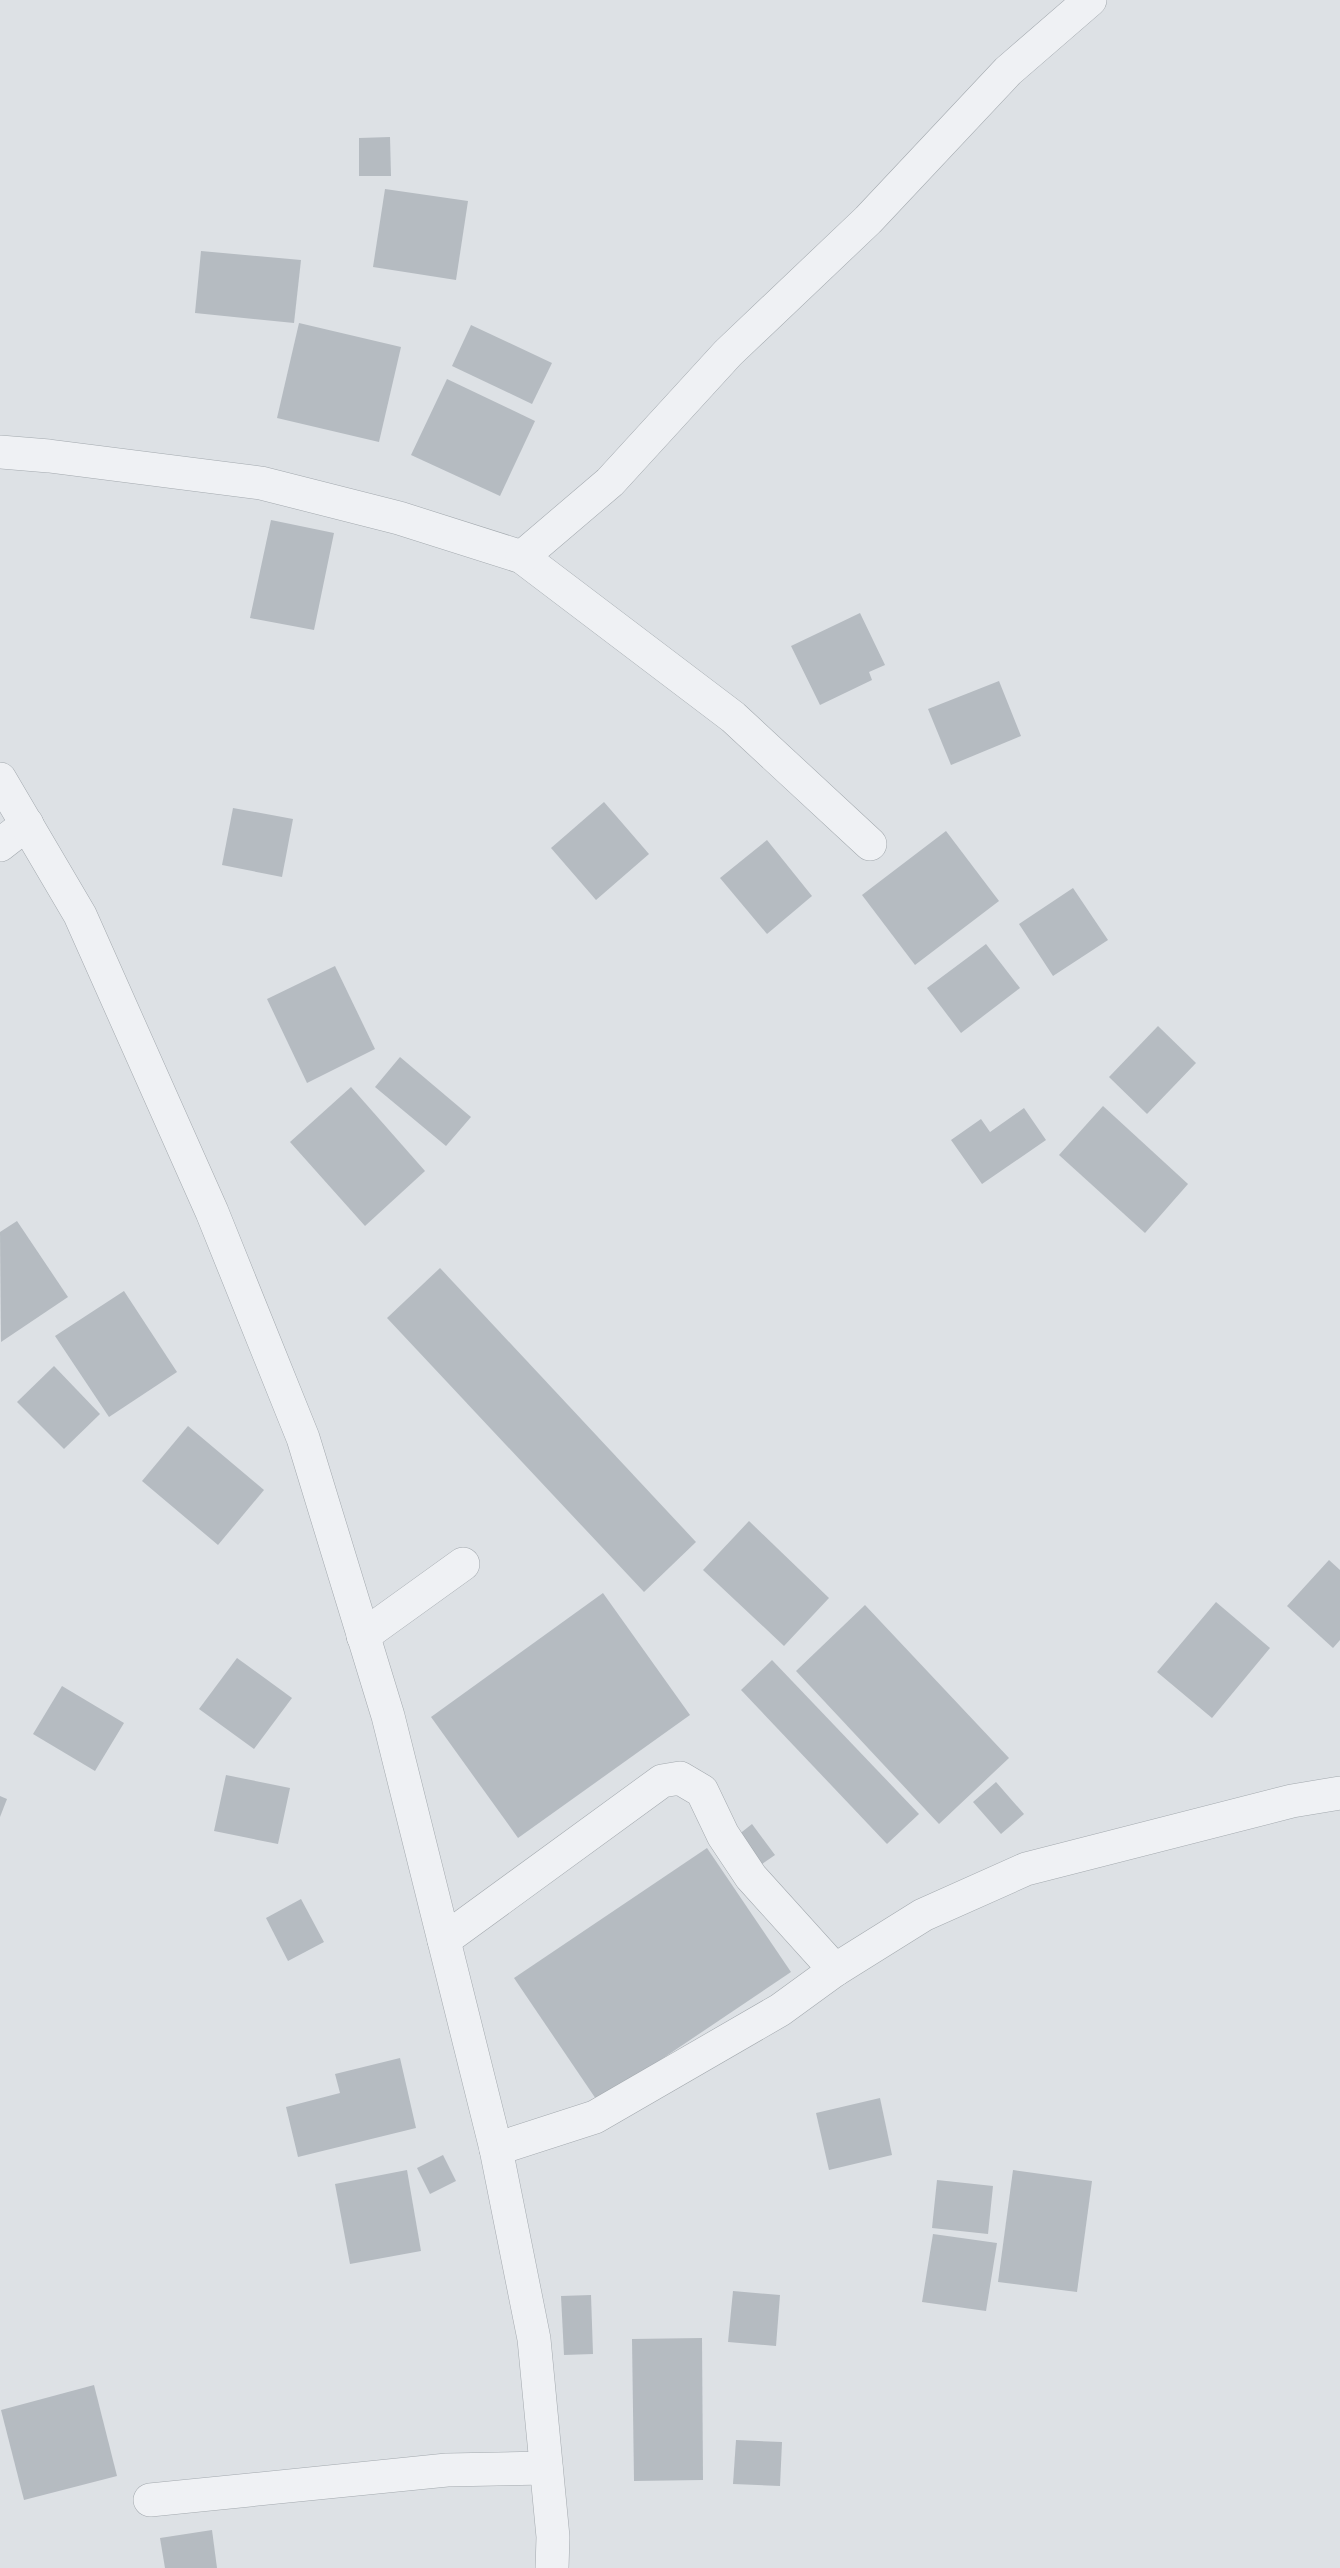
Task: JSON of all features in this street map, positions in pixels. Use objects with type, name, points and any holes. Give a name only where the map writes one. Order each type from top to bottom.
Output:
[{"type":"street","points":[[522,557],[610,482],[728,353],[868,220],[1008,71],[1090,0]]},
{"type":"street","points":[[0,452],[49,456],[261,483],[399,518],[522,557],[733,717],[870,844]]},
{"type":"street","points":[[0,779],[80,915],[142,1050],[212,1212],[303,1438],[388,1716],[496,2149],[534,2339],[553,2537],[552,2568]]},
{"type":"street","points":[[0,845],[27,824]]},
{"type":"street","points":[[363,1636],[464,1564]]},
{"type":"street","points":[[444,1940],[662,1781],[680,1778],[702,1791],[723,1835],[751,1877],[835,1970]]},
{"type":"street","points":[[496,2149],[595,2117],[780,2010],[835,1970],[923,1916],[1026,1869],[1292,1801],[1340,1794]]},
{"type":"street","points":[[150,2500],[447,2470],[546,2468]]},
{"type":"building","points":[[390,137],[391,176],[359,176],[359,138]]},
{"type":"building","points":[[385,189],[468,201],[456,280],[373,267]]},
{"type":"building","points":[[201,251],[301,260],[294,323],[195,313]]},
{"type":"building","points":[[299,323],[401,347],[379,442],[277,418]]},
{"type":"building","points":[[471,325],[552,363],[532,404],[452,366]]},
{"type":"building","points":[[447,379],[535,421],[500,496],[411,455]]},
{"type":"building","points":[[271,520],[334,533],[314,630],[250,618]]},
{"type":"building","points":[[860,613],[885,665],[869,672],[872,680],[820,705],[791,646]]},
{"type":"building","points":[[999,681],[1021,736],[951,765],[928,709]]},
{"type":"building","points":[[604,802],[649,854],[596,900],[551,848]]},
{"type":"building","points":[[233,808],[293,819],[282,877],[222,865]]},
{"type":"building","points":[[946,831],[999,901],[915,965],[862,895]]},
{"type":"building","points":[[767,840],[812,896],[767,934],[720,878]]},
{"type":"building","points":[[1073,888],[1108,940],[1053,976],[1019,924]]},
{"type":"building","points":[[986,944],[1020,988],[961,1033],[927,988]]},
{"type":"building","points":[[335,966],[375,1049],[307,1083],[267,999]]},
{"type":"building","points":[[1158,1026],[1196,1063],[1147,1114],[1109,1077]]},
{"type":"building","points":[[400,1057],[471,1117],[446,1146],[375,1087]]},
{"type":"building","points":[[351,1087],[425,1171],[365,1226],[290,1142]]},
{"type":"building","points":[[1103,1106],[1188,1184],[1145,1233],[1059,1155]]},
{"type":"building","points":[[1024,1108],[1046,1140],[982,1184],[951,1140],[981,1119],[990,1132]]},
{"type":"building","points":[[17,1221],[68,1297],[1,1342],[0,1232]]},
{"type":"building","points":[[440,1268],[696,1542],[644,1592],[387,1318]]},
{"type":"building","points":[[124,1291],[177,1372],[109,1417],[55,1336]]},
{"type":"building","points":[[54,1366],[100,1414],[64,1449],[17,1402]]},
{"type":"building","points":[[188,1426],[264,1490],[218,1545],[142,1481]]},
{"type":"building","points":[[749,1521],[829,1598],[784,1646],[703,1570]]},
{"type":"building","points":[[1329,1560],[1340,1570],[1340,1640],[1333,1648],[1287,1606]]},
{"type":"building","points":[[603,1593],[690,1715],[518,1838],[431,1717]]},
{"type":"building","points":[[1216,1602],[1270,1648],[1212,1718],[1157,1672]]},
{"type":"building","points":[[865,1605],[1009,1758],[939,1824],[796,1671]]},
{"type":"building","points":[[237,1658],[292,1698],[254,1749],[199,1709]]},
{"type":"building","points":[[772,1660],[919,1814],[887,1844],[741,1690]]},
{"type":"building","points":[[62,1686],[124,1723],[95,1771],[33,1734]]},
{"type":"building","points":[[226,1775],[290,1788],[278,1844],[214,1831]]},
{"type":"building","points":[[996,1782],[1024,1814],[1001,1834],[973,1802]]},
{"type":"building","points":[[0,1796],[7,1799],[0,1817]]},
{"type":"building","points":[[752,1824],[775,1855],[755,1869],[733,1839]]},
{"type":"building","points":[[707,1848],[791,1972],[598,2102],[514,1978]]},
{"type":"building","points":[[301,1899],[324,1942],[288,1961],[266,1918]]},
{"type":"building","points":[[400,2058],[416,2128],[298,2157],[286,2107],[340,2093],[335,2074]]},
{"type":"building","points":[[880,2098],[892,2155],[829,2170],[816,2113]]},
{"type":"building","points":[[443,2155],[456,2181],[430,2194],[417,2168]]},
{"type":"building","points":[[407,2170],[421,2251],[350,2264],[335,2184]]},
{"type":"building","points":[[1013,2170],[1092,2181],[1077,2292],[998,2282]]},
{"type":"building","points":[[937,2180],[993,2186],[988,2234],[932,2228]]},
{"type":"building","points":[[933,2234],[997,2243],[986,2311],[922,2302]]},
{"type":"building","points":[[733,2291],[780,2295],[776,2346],[728,2342]]},
{"type":"building","points":[[591,2295],[593,2354],[564,2355],[561,2296]]},
{"type":"building","points":[[702,2338],[703,2480],[634,2481],[632,2339]]},
{"type":"building","points":[[94,2385],[117,2476],[24,2500],[1,2410]]},
{"type":"building","points":[[736,2440],[782,2442],[780,2486],[733,2484]]},
{"type":"building","points":[[212,2530],[217,2568],[165,2568],[160,2538]]}]
